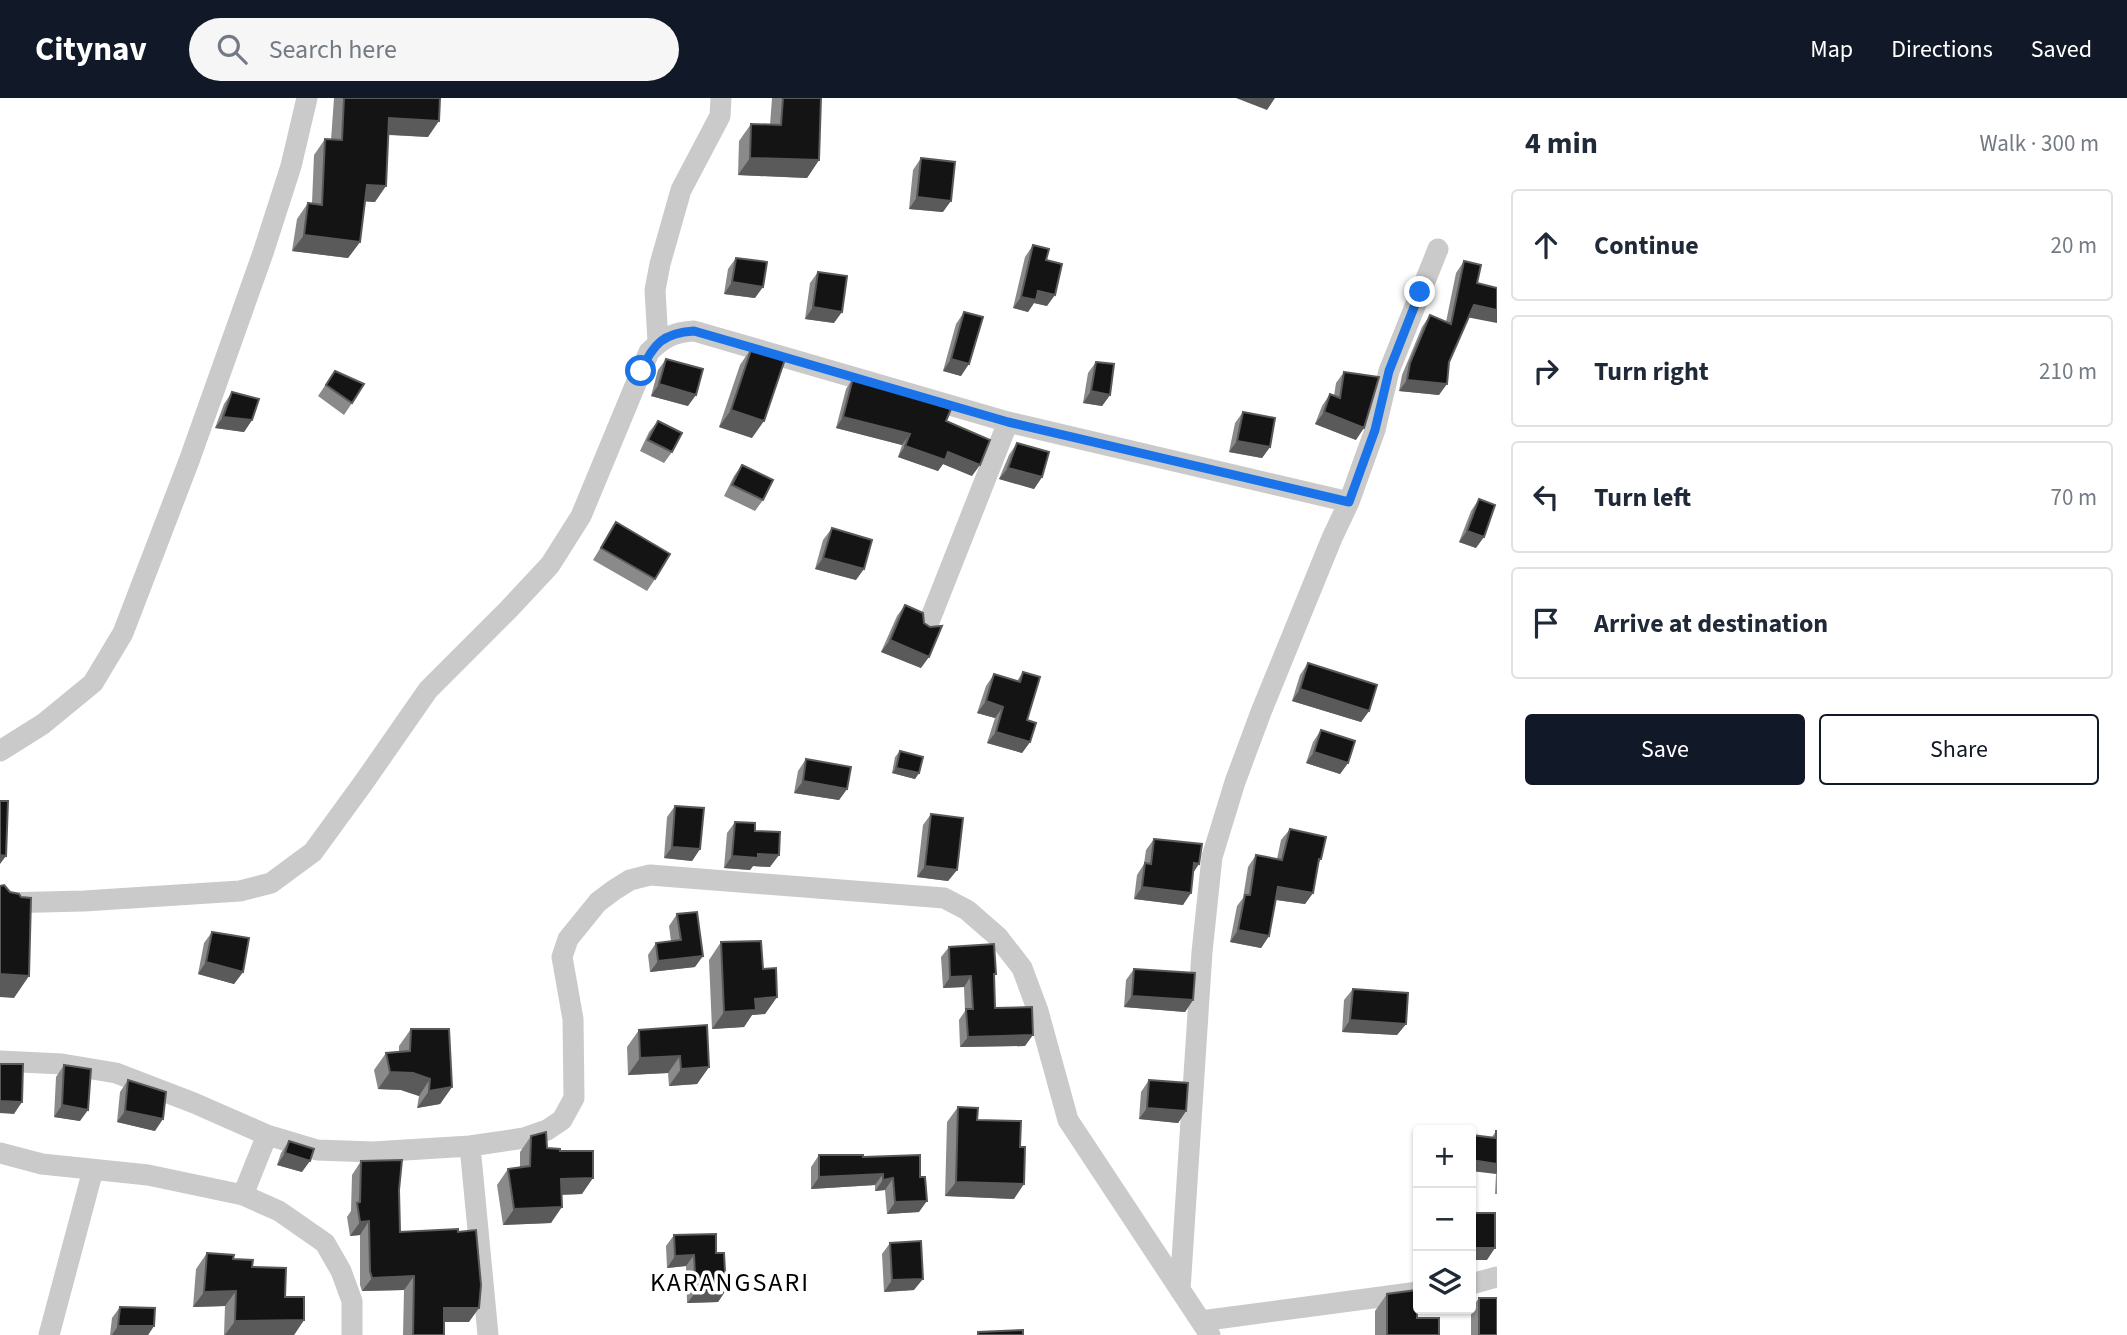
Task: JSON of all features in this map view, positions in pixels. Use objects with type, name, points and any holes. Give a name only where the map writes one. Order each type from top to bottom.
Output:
[{"type":"street","points":[[0,751],[43,724],[93,683],[124,633],[185,474],[263,253],[291,166],[307,98]]},
{"type":"street","points":[[658,342],[655,290],[660,264],[681,190],[720,116],[720,98]]},
{"type":"street","points":[[1180,1290],[1202,952],[1212,857],[1235,782],[1261,712],[1349,502],[1375,430],[1389,371],[1438,249]]},
{"type":"street","points":[[0,903],[85,901],[240,891],[271,883],[313,852],[428,690],[550,565],[582,516],[649,352],[671,334],[694,331],[1008,422],[1349,502]]},
{"type":"street","points":[[927,627],[1008,422]]},
{"type":"street","points":[[0,1061],[62,1064],[116,1073],[267,1135],[317,1150],[373,1152],[470,1146],[524,1138],[547,1130],[562,1120],[574,1098],[573,1019],[562,957],[568,939],[598,902],[630,880],[650,874],[944,898],[967,910],[998,937],[1022,968],[1038,1011],[1068,1120],[1205,1328],[1413,1293]]},
{"type":"street","points":[[243,1195],[267,1135]]},
{"type":"street","points":[[470,1146],[488,1335]]},
{"type":"street","points":[[0,1153],[92,1177],[148,1175],[243,1195],[279,1211],[325,1243],[341,1271],[352,1301],[352,1335]]},
{"type":"street","points":[[49,1335],[92,1177]]},
{"type":"street","points":[[1476,1283],[1497,1277]]},
{"type":"building","points":[[344,98],[440,98],[439,121],[389,118],[386,186],[367,185],[360,242],[304,235],[308,203],[322,205],[325,139],[342,140]]},
{"type":"building","points":[[783,98],[821,98],[819,160],[750,158],[751,124],[781,125]]},
{"type":"building","points":[[921,158],[955,162],[951,201],[917,197]]},
{"type":"building","points":[[1033,245],[1049,249],[1046,260],[1062,264],[1055,295],[1038,291],[1036,300],[1021,297]]},
{"type":"building","points":[[736,258],[767,262],[763,287],[732,282]]},
{"type":"building","points":[[1464,261],[1481,265],[1477,283],[1497,288],[1497,310],[1474,305],[1449,362],[1447,384],[1407,380],[1410,363],[1430,315],[1451,324]]},
{"type":"building","points":[[818,272],[847,276],[842,312],[813,307]]},
{"type":"building","points":[[964,312],[983,317],[969,364],[951,359]]},
{"type":"building","points":[[752,347],[785,359],[764,421],[731,410]]},
{"type":"building","points":[[666,359],[703,369],[696,395],[659,384]]},
{"type":"building","points":[[1096,362],[1114,364],[1110,395],[1091,391]]},
{"type":"building","points":[[335,371],[364,384],[352,403],[326,385]]},
{"type":"building","points":[[1344,372],[1379,377],[1364,428],[1324,412],[1330,394],[1340,398]]},
{"type":"building","points":[[853,378],[951,409],[946,421],[990,440],[980,465],[948,452],[945,460],[905,446],[910,434],[843,417]]},
{"type":"building","points":[[232,392],[259,399],[252,420],[223,417]]},
{"type":"building","points":[[1243,412],[1275,418],[1270,447],[1237,441]]},
{"type":"building","points":[[658,421],[682,433],[672,452],[648,440]]},
{"type":"building","points":[[1017,443],[1049,452],[1042,477],[1008,468]]},
{"type":"building","points":[[742,465],[773,480],[763,500],[732,485]]},
{"type":"building","points":[[1479,499],[1495,505],[1484,537],[1467,531]]},
{"type":"building","points":[[616,522],[670,554],[655,579],[601,548]]},
{"type":"building","points":[[832,528],[872,540],[864,569],[823,558]]},
{"type":"building","points":[[905,605],[923,613],[924,623],[930,627],[942,626],[929,657],[890,640]]},
{"type":"building","points":[[1308,663],[1377,685],[1369,711],[1300,689]]},
{"type":"building","points":[[1023,672],[1040,677],[1027,720],[1036,723],[1030,742],[996,732],[1003,707],[986,701],[994,674],[1020,682]]},
{"type":"building","points":[[1321,730],[1355,741],[1348,763],[1314,752]]},
{"type":"building","points":[[900,751],[923,757],[919,773],[896,768]]},
{"type":"building","points":[[806,759],[851,767],[847,789],[803,781]]},
{"type":"building","points":[[0,801],[8,801],[6,856],[0,855]]},
{"type":"building","points":[[675,806],[704,808],[700,849],[672,847]]},
{"type":"building","points":[[931,814],[963,818],[957,870],[925,866]]},
{"type":"building","points":[[735,822],[755,823],[755,831],[780,832],[779,855],[758,854],[758,858],[732,856]]},
{"type":"building","points":[[1290,829],[1326,837],[1313,893],[1278,887],[1269,936],[1238,930],[1245,895],[1250,895],[1256,855],[1282,860]]},
{"type":"building","points":[[1154,839],[1202,844],[1199,864],[1194,863],[1191,893],[1142,887],[1145,863],[1151,864]]},
{"type":"building","points":[[4,885],[10,892],[31,898],[29,976],[0,974],[0,886]]},
{"type":"building","points":[[697,912],[703,956],[658,961],[656,943],[681,940],[677,914]]},
{"type":"building","points":[[212,932],[249,938],[243,972],[206,962]]},
{"type":"building","points":[[761,941],[763,969],[776,968],[777,997],[755,999],[756,1010],[724,1012],[721,942]]},
{"type":"building","points":[[994,944],[995,1008],[1032,1007],[1033,1035],[968,1037],[966,1009],[973,1009],[971,976],[950,977],[949,947]]},
{"type":"building","points":[[1134,969],[1195,973],[1193,1000],[1132,996]]},
{"type":"building","points":[[1353,989],[1408,993],[1406,1024],[1350,1020]]},
{"type":"building","points":[[707,1025],[709,1067],[681,1069],[680,1056],[640,1058],[639,1030]]},
{"type":"building","points":[[411,1029],[449,1029],[452,1087],[429,1091],[430,1079],[413,1073],[390,1072],[386,1053],[410,1051]]},
{"type":"building","points":[[0,1064],[23,1064],[22,1102],[0,1101]]},
{"type":"building","points":[[64,1065],[91,1069],[88,1110],[62,1105]]},
{"type":"building","points":[[128,1080],[166,1092],[163,1119],[125,1111]]},
{"type":"building","points":[[1149,1080],[1188,1083],[1186,1111],[1147,1108]]},
{"type":"building","points":[[958,1107],[978,1108],[977,1120],[1021,1121],[1020,1147],[1025,1147],[1024,1184],[956,1182]]},
{"type":"building","points":[[1497,1131],[1497,1164],[1476,1161],[1476,1136],[1496,1138]]},
{"type":"building","points":[[546,1132],[547,1148],[560,1151],[593,1151],[593,1178],[561,1179],[562,1207],[514,1209],[508,1169],[530,1166],[531,1136]]},
{"type":"building","points":[[289,1141],[314,1149],[310,1161],[285,1153]]},
{"type":"building","points":[[819,1155],[920,1155],[920,1177],[925,1177],[927,1201],[895,1202],[893,1178],[883,1180],[883,1174],[819,1177]]},
{"type":"building","points":[[402,1160],[399,1190],[400,1232],[476,1230],[481,1285],[479,1308],[444,1308],[444,1335],[413,1335],[414,1276],[372,1278],[370,1271],[369,1221],[360,1222],[357,1203],[360,1202],[361,1161]]},
{"type":"building","points":[[1476,1213],[1495,1213],[1495,1248],[1476,1248]]},
{"type":"building","points":[[716,1234],[716,1253],[724,1253],[726,1290],[696,1292],[694,1255],[675,1256],[674,1235]]},
{"type":"building","points":[[921,1241],[923,1279],[892,1280],[890,1243]]},
{"type":"building","points":[[207,1253],[253,1260],[252,1267],[286,1268],[285,1297],[304,1297],[304,1320],[235,1321],[236,1291],[204,1292]]},
{"type":"building","points":[[1413,1291],[1413,1314],[1417,1314],[1417,1318],[1439,1318],[1439,1335],[1387,1335],[1387,1294]]},
{"type":"building","points":[[1479,1298],[1497,1298],[1497,1335],[1479,1335]]},
{"type":"building","points":[[120,1307],[155,1308],[154,1326],[118,1326]]},
{"type":"building","points":[[1023,1330],[1023,1335],[978,1335],[978,1332]]},
{"type":"district","name":"KARANGSARI","points":[[730,1282]]},
{"type":"route","points":[[641,371],[649,352],[658,342],[671,334],[694,331],[1008,422],[1349,502],[1375,430],[1389,371],[1420,292]]}]
